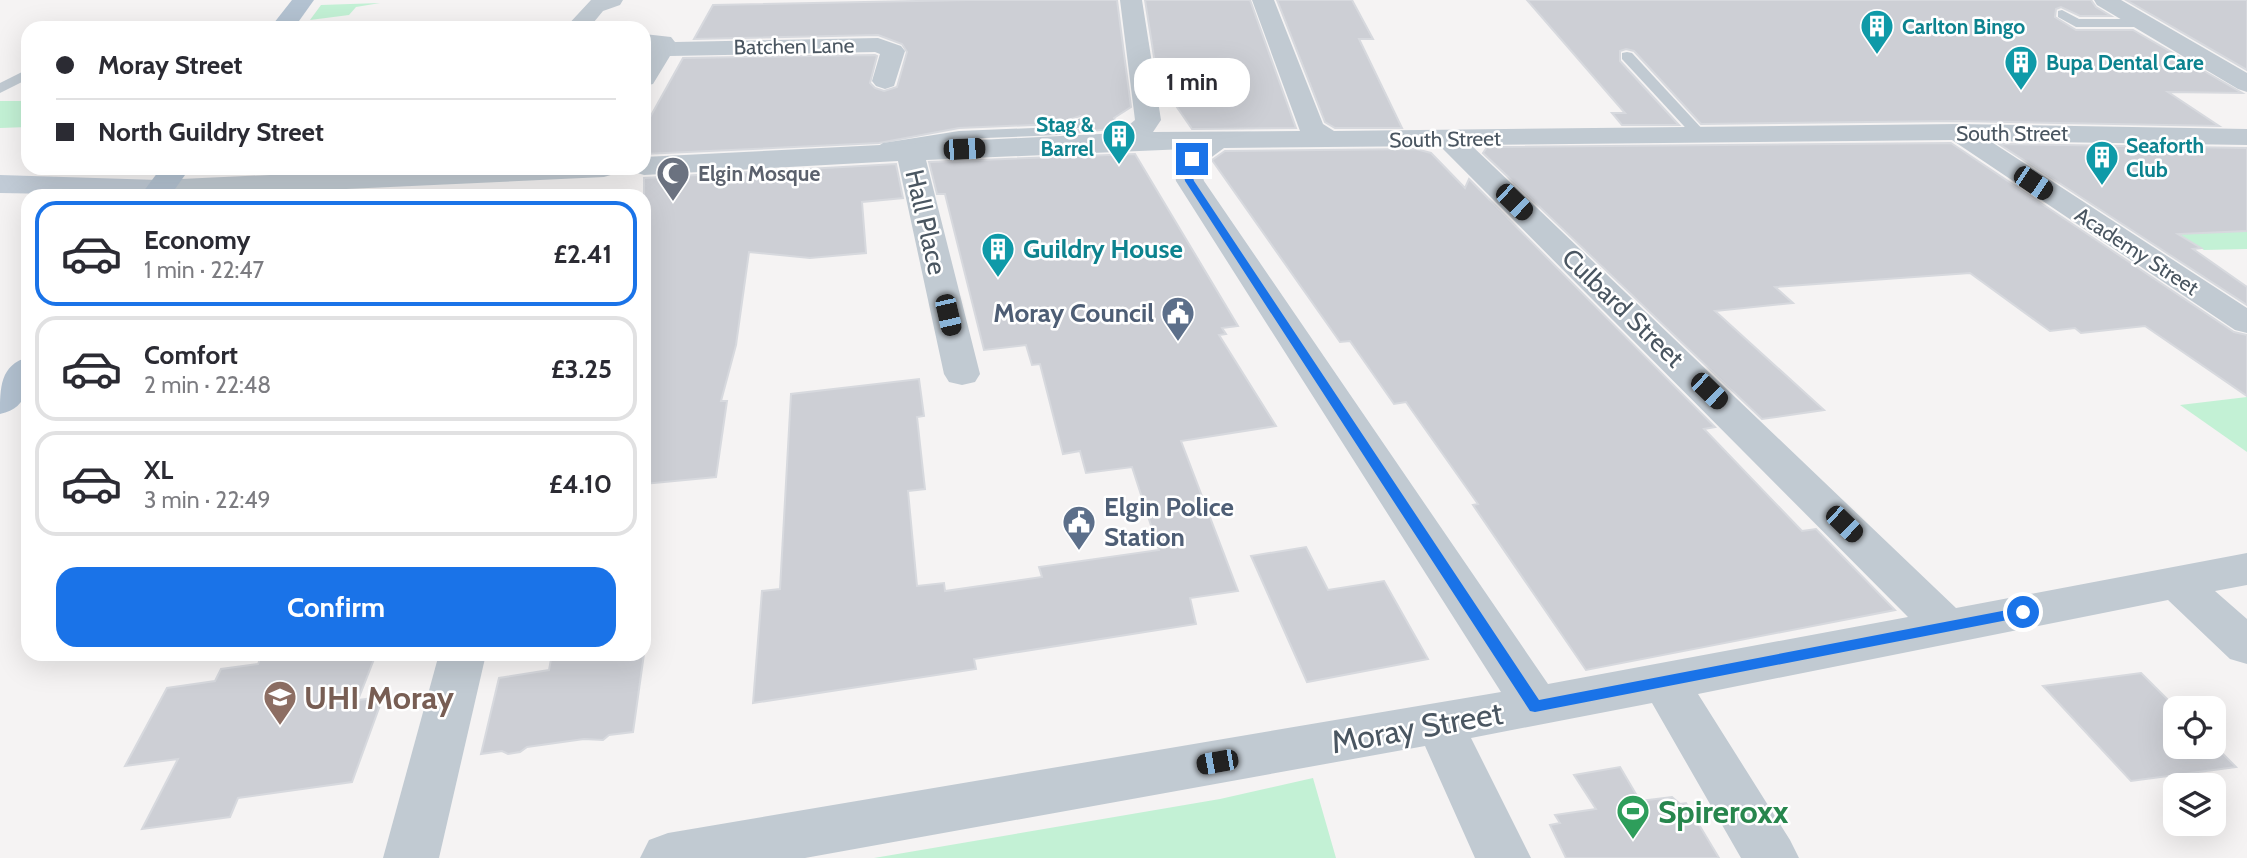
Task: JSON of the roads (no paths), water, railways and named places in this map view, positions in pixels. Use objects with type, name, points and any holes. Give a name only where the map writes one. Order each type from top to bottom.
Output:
[{"type":"main road","points":[[287,21],[303,0]]},
{"type":"main road","points":[[0,403],[21,377]]},
{"type":"street","points":[[583,21],[595,6],[612,0]]},
{"type":"street","points":[[1263,0],[1311,128],[1330,140]]},
{"type":"street","points":[[2105,0],[2247,84]]},
{"type":"street","points":[[1126,2],[1148,120],[1141,131],[1126,141]]},
{"type":"street","name":"Batchen Lane","points":[[653,45],[878,45],[893,51],[885,82]]},
{"type":"street","name":"South Street","points":[[651,166],[1126,141],[1958,132],[2165,139],[2247,137]]},
{"type":"street","name":"Academy Street","points":[[1958,132],[2247,323]]},
{"type":"street","name":"Culbard Street","points":[[1449,139],[1876,541],[1947,626]]},
{"type":"street","points":[[1218,140],[1192,159],[1187,171],[1189,181],[1535,706]]},
{"type":"street","name":"Hall Place","points":[[910,152],[962,374]]},
{"type":"street","points":[[0,184],[163,184],[372,175]]},
{"type":"street","points":[[2200,293],[2247,291]]},
{"type":"street","name":"Moray Street","points":[[668,858],[1535,706],[2247,569]]},
{"type":"street","points":[[2176,582],[2247,646]]},
{"type":"street","points":[[411,858],[461,661]]},
{"type":"street","points":[[1665,682],[1771,858]]},
{"type":"street","points":[[1439,723],[1503,858]]},
{"type":"lane","points":[[2062,14],[2076,23],[2145,23]]},
{"type":"lane","points":[[1628,56],[1700,135]]},
{"type":"lane","points":[[0,89],[21,77]]},
{"type":"lane","points":[[840,155],[954,136],[1052,132],[1071,128],[1081,122]]},
{"type":"place","name":"Carlton Bingo","points":[[1877,56]]},
{"type":"place","name":"Bupa Dental Care","points":[[2021,92]]},
{"type":"place","name":"Stag & Barrel","points":[[1119,166]]},
{"type":"place","name":"Seaforth Club","points":[[2102,187]]},
{"type":"place","name":"Elgin Mosque","points":[[673,203]]},
{"type":"place","name":"Guildry House","points":[[998,279]]},
{"type":"place","name":"Moray Council","points":[[1178,343]]},
{"type":"place","name":"Elgin Police Station","points":[[1079,552]]},
{"type":"place","name":"UHI Moray","points":[[280,727]]},
{"type":"place","name":"Spireroxx","points":[[1633,841]]}]
